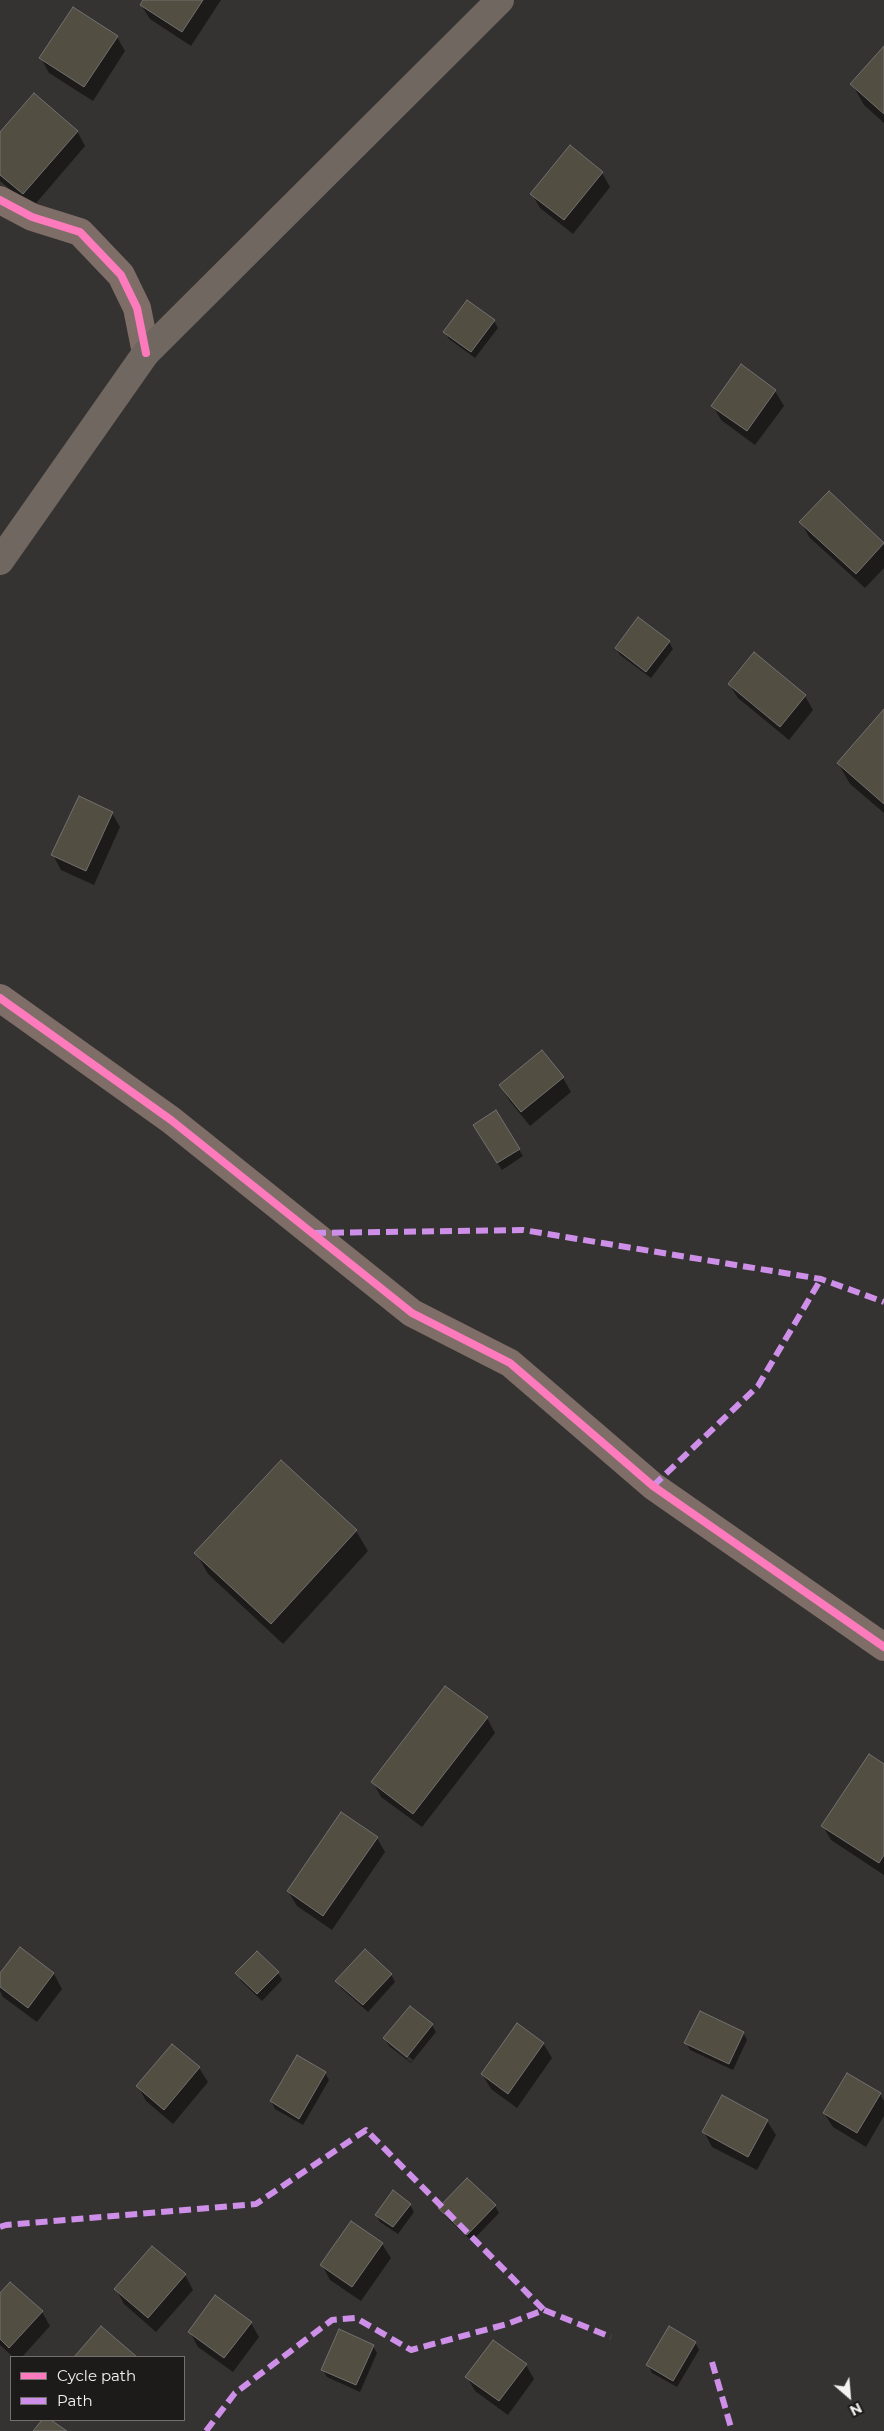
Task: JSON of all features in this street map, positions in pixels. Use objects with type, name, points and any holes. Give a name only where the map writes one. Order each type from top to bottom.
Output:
[{"type":"main road","points":[[0,561],[146,353],[500,0]]},
{"type":"street","points":[[0,200],[32,217],[80,232],[121,275],[138,308],[146,353]]},
{"type":"street","points":[[4,1003],[171,1120],[412,1313],[510,1364],[653,1486],[884,1647]]},
{"type":"building","points":[[143,0],[203,0],[182,32],[140,5]]},
{"type":"building","points":[[73,7],[118,36],[84,87],[39,58]]},
{"type":"building","points":[[884,46],[884,114],[850,84]]},
{"type":"building","points":[[34,93],[78,131],[23,194],[0,175],[0,132]]},
{"type":"building","points":[[570,145],[603,172],[564,220],[530,194]]},
{"type":"building","points":[[467,300],[495,320],[471,352],[443,332]]},
{"type":"building","points":[[741,364],[776,390],[747,431],[711,406]]},
{"type":"building","points":[[829,491],[884,543],[856,574],[799,522]]},
{"type":"building","points":[[638,617],[670,641],[646,672],[615,648]]},
{"type":"building","points":[[754,652],[806,695],[780,727],[728,684]]},
{"type":"building","points":[[884,709],[884,804],[837,763]]},
{"type":"building","points":[[79,796],[113,812],[86,871],[51,855]]},
{"type":"building","points":[[542,1050],[564,1077],[521,1112],[499,1085]]},
{"type":"building","points":[[496,1110],[520,1149],[497,1163],[473,1125]]},
{"type":"building","points":[[281,1460],[357,1530],[271,1624],[194,1553]]},
{"type":"building","points":[[445,1686],[488,1717],[413,1814],[371,1782]]},
{"type":"building","points":[[869,1754],[884,1764],[884,1855],[879,1863],[821,1826]]},
{"type":"building","points":[[341,1812],[378,1837],[323,1916],[287,1891]]},
{"type":"building","points":[[20,1947],[54,1973],[28,2008],[0,1987],[0,1973]]},
{"type":"building","points":[[365,1949],[392,1974],[363,2005],[335,1981]]},
{"type":"building","points":[[257,1951],[279,1972],[257,1994],[235,1973]]},
{"type":"building","points":[[410,2006],[433,2024],[407,2057],[383,2038]]},
{"type":"building","points":[[700,2011],[744,2032],[729,2064],[684,2043]]},
{"type":"building","points":[[517,2023],[544,2043],[508,2094],[481,2074]]},
{"type":"building","points":[[172,2044],[200,2067],[164,2110],[136,2086]]},
{"type":"building","points":[[297,2055],[326,2072],[299,2119],[270,2101]]},
{"type":"building","points":[[847,2073],[881,2093],[857,2133],[823,2113]]},
{"type":"building","points":[[722,2095],[768,2120],[748,2157],[702,2132]]},
{"type":"building","points":[[467,2178],[496,2205],[467,2235],[438,2208]]},
{"type":"building","points":[[393,2190],[411,2204],[393,2227],[375,2215]]},
{"type":"building","points":[[351,2221],[383,2243],[352,2287],[320,2265]]},
{"type":"building","points":[[152,2246],[186,2274],[148,2318],[114,2289]]},
{"type":"building","points":[[10,2282],[43,2311],[9,2348],[0,2339],[0,2293]]},
{"type":"building","points":[[215,2295],[252,2322],[224,2358],[188,2332]]},
{"type":"building","points":[[101,2326],[136,2356],[75,2356]]},
{"type":"building","points":[[669,2326],[696,2342],[673,2381],[646,2365]]},
{"type":"building","points":[[339,2329],[374,2345],[356,2385],[321,2370]]},
{"type":"building","points":[[493,2340],[527,2364],[499,2401],[465,2377]]},
{"type":"building","points":[[41,2421],[52,2421],[67,2431],[33,2431]]},
{"type":"marked path","points":[[314,1233],[523,1230],[821,1279],[884,1302]]},
{"type":"marked path","points":[[653,1486],[758,1386],[821,1279]]},
{"type":"marked path","points":[[0,2227],[256,2204],[366,2130],[544,2310]]},
{"type":"marked path","points":[[206,2431],[235,2393],[332,2320],[356,2318],[411,2350],[507,2324],[544,2310],[611,2337]]},
{"type":"marked path","points":[[712,2362],[732,2431]]},
{"type":"cycle path","points":[[0,200],[32,217],[80,232],[121,275],[137,308],[146,353]]},
{"type":"cycle path","points":[[0,998],[171,1120],[412,1313],[510,1363],[653,1486],[884,1647]]}]
